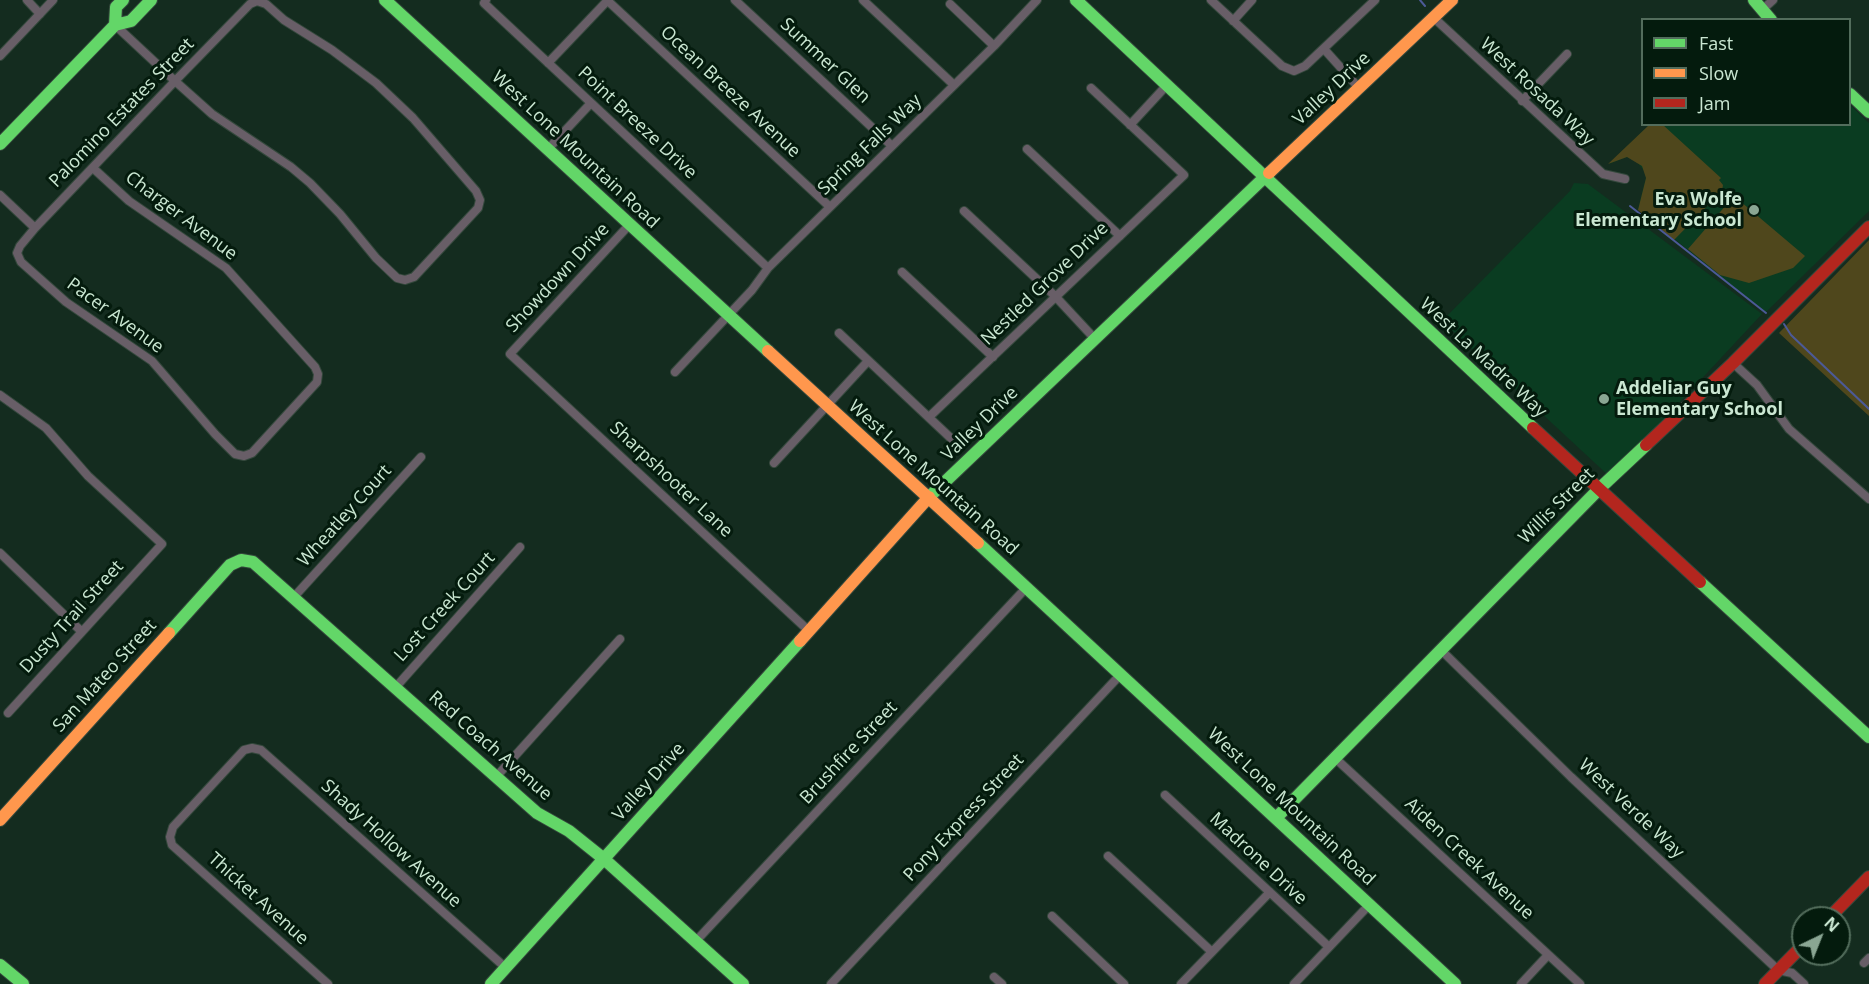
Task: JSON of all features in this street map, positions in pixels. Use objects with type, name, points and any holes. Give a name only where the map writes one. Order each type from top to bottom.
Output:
[{"type":"street","points":[[27,0],[40,14]]},
{"type":"street","points":[[0,56],[53,0]]},
{"type":"street","points":[[115,25],[116,7],[123,0]]},
{"type":"street","points":[[0,144],[115,25],[131,21],[151,0]]},
{"type":"street","name":"West Lone Mountain Road","points":[[385,0],[1277,817],[1455,984]]},
{"type":"street","points":[[548,63],[608,0]]},
{"type":"street","name":"Ocean Breeze Avenue","points":[[608,0],[830,207]]},
{"type":"street","name":"Summer Glen","points":[[735,0],[892,146]]},
{"type":"street","points":[[863,0],[954,85]]},
{"type":"street","name":"Spring Falls Way","points":[[675,372],[768,268],[994,46],[1037,0]]},
{"type":"street","name":"West La Madre Way","points":[[1077,0],[1599,489],[1869,737]]},
{"type":"street","points":[[1211,0],[1282,66],[1294,71],[1305,66],[1375,0]]},
{"type":"street","points":[[1233,21],[1252,0]]},
{"type":"street","name":"Valley Drive","points":[[491,984],[928,498],[1452,0]]},
{"type":"street","points":[[1763,10],[1773,0]]},
{"type":"street","points":[[115,25],[212,114],[291,167],[340,214],[376,258],[397,278],[405,280],[414,277],[478,208],[480,200],[476,191],[413,118],[376,83],[332,50],[284,20],[266,4],[257,1]]},
{"type":"street","name":"Palomino Estates Street","points":[[17,253],[35,228],[175,81],[250,4],[257,1]]},
{"type":"street","name":"Point Breeze Drive","points":[[485,1],[548,63],[768,268]]},
{"type":"street","points":[[950,4],[994,46]]},
{"type":"street","name":"West Rosada Way","points":[[1433,17],[1603,174],[1625,179]]},
{"type":"street","points":[[1324,49],[1359,88]]},
{"type":"street","points":[[1522,101],[1567,54]]},
{"type":"street","points":[[1091,88],[1130,125],[1167,85]]},
{"type":"street","points":[[1851,95],[1869,112]]},
{"type":"street","points":[[548,149],[591,103]]},
{"type":"street","name":"Nestled Grove Drive","points":[[929,417],[1184,175],[1130,125]]},
{"type":"street","points":[[1027,149],[1120,236]]},
{"type":"street","name":"Charger Avenue","points":[[93,168],[129,201],[226,268],[315,367],[318,374],[317,382],[252,453],[244,456]]},
{"type":"street","points":[[0,195],[35,228]]},
{"type":"street","points":[[964,211],[1055,296],[1095,339]]},
{"type":"street","name":"Showdown Drive","points":[[510,354],[630,224]]},
{"type":"street","name":"Willis Street","points":[[1277,817],[1599,489],[1733,363],[1869,227]]},
{"type":"street","name":"Pacer Avenue","points":[[17,253],[21,261],[66,302],[153,361],[215,435],[235,453],[244,456]]},
{"type":"street","points":[[902,272],[993,357]]},
{"type":"street","points":[[839,333],[956,443]]},
{"type":"street","name":"Sharpshooter Lane","points":[[510,354],[809,631]]},
{"type":"street","points":[[774,463],[868,361]]},
{"type":"street","points":[[1733,363],[1756,385],[1789,429],[1869,500]]},
{"type":"street","name":"Dusty Trail Street","points":[[0,395],[46,428],[88,476],[162,544],[8,713]]},
{"type":"street","name":"Wheatley Court","points":[[293,598],[421,457]]},
{"type":"street","name":"Lost Creek Court","points":[[395,688],[520,547]]},
{"type":"street","points":[[1,556],[81,632]]},
{"type":"street","name":"Red Coach Avenue","points":[[241,560],[253,562],[537,813],[569,831],[604,859],[743,984]]},
{"type":"street","name":"San Mateo Street","points":[[0,820],[230,565],[241,560]]},
{"type":"street","name":"Brushfire Street","points":[[695,942],[1026,588]]},
{"type":"street","points":[[496,777],[620,639]]},
{"type":"street","name":"West Verde Way","points":[[1441,650],[1778,970],[1792,973],[1804,984]]},
{"type":"street","name":"Pony Express Street","points":[[831,984],[1120,674]]},
{"type":"street","name":"Thicket Avenue","points":[[252,748],[244,750],[172,827],[170,837],[172,845],[328,984]]},
{"type":"street","name":"Shady Hollow Avenue","points":[[252,748],[261,750],[506,968]]},
{"type":"street","name":"Aiden Creek Avenue","points":[[1335,758],[1580,984]]},
{"type":"street","name":"Madrone Drive","points":[[1165,795],[1329,947]]},
{"type":"street","points":[[1108,856],[1212,952]]},
{"type":"street","points":[[1843,906],[1866,886]]},
{"type":"street","points":[[1181,984],[1270,892]]},
{"type":"street","points":[[1294,984],[1370,904]]},
{"type":"street","points":[[1052,916],[1124,984]]},
{"type":"street","points":[[1521,984],[1548,955]]},
{"type":"street","points":[[1765,984],[1791,957]]},
{"type":"street","points":[[0,965],[23,984]]},
{"type":"street","points":[[994,977],[1002,984]]},
{"type":"shaded area","name":"Eva Wolfe Elementary School","points":[[1851,106],[1869,123],[1869,211],[1765,313],[1638,209],[1646,178],[1645,172],[1637,162],[1627,157],[1609,164],[1648,126],[1851,126]]},
{"type":"shaded area","points":[[1648,126],[1664,126],[1721,178],[1719,180],[1723,185],[1722,191],[1674,240],[1638,210],[1646,178],[1642,166],[1627,157],[1608,164]]},
{"type":"shaded area","name":"Addeliar Guy Elementary School","points":[[1574,183],[1588,184],[1762,314],[1610,477],[1442,321],[1570,191]]},
{"type":"shaded area","points":[[1734,196],[1805,256],[1793,268],[1749,283],[1720,275],[1688,249]]},
{"type":"shaded area","points":[[1869,240],[1869,416],[1779,333]]},
{"type":"waterway","points":[[1420,0],[1425,6]]},
{"type":"waterway","points":[[1630,206],[1766,313]]},
{"type":"waterway","points":[[1784,324],[1791,335],[1869,409]]},
{"type":"traffic: fast","points":[[115,25],[116,7],[123,0]]},
{"type":"traffic: fast","points":[[0,144],[115,25],[131,21],[151,0]]},
{"type":"traffic: fast","points":[[385,0],[768,351]]},
{"type":"traffic: fast","points":[[1076,0],[1533,428]]},
{"type":"traffic: fast","points":[[1754,0],[1769,18]]},
{"type":"traffic: fast","points":[[1851,95],[1869,112]]},
{"type":"traffic: fast","points":[[929,497],[1269,173]]},
{"type":"traffic: fast","points":[[1277,817],[1599,489],[1646,445]]},
{"type":"traffic: fast","points":[[978,543],[1455,984]]},
{"type":"traffic: fast","points":[[169,633],[230,565],[241,560],[253,562],[537,813],[569,831],[604,859],[743,984]]},
{"type":"traffic: fast","points":[[1700,582],[1869,737]]},
{"type":"traffic: fast","points":[[491,984],[800,641]]},
{"type":"traffic: fast","points":[[0,965],[23,984]]},
{"type":"traffic: slow","points":[[1269,173],[1452,0]]},
{"type":"traffic: slow","points":[[768,351],[978,543]]},
{"type":"traffic: slow","points":[[800,641],[929,497]]},
{"type":"traffic: slow","points":[[0,820],[169,633]]},
{"type":"traffic: jam","points":[[1646,445],[1733,363],[1869,227]]},
{"type":"traffic: jam","points":[[1533,428],[1700,582]]},
{"type":"traffic: jam","points":[[1841,906],[1869,877]]},
{"type":"traffic: jam","points":[[1765,984],[1791,957]]},
{"type":"place","name":"Eva Wolfe Elementary School","points":[[1754,210]]},
{"type":"place","name":"Addeliar Guy Elementary School","points":[[1604,399]]}]
